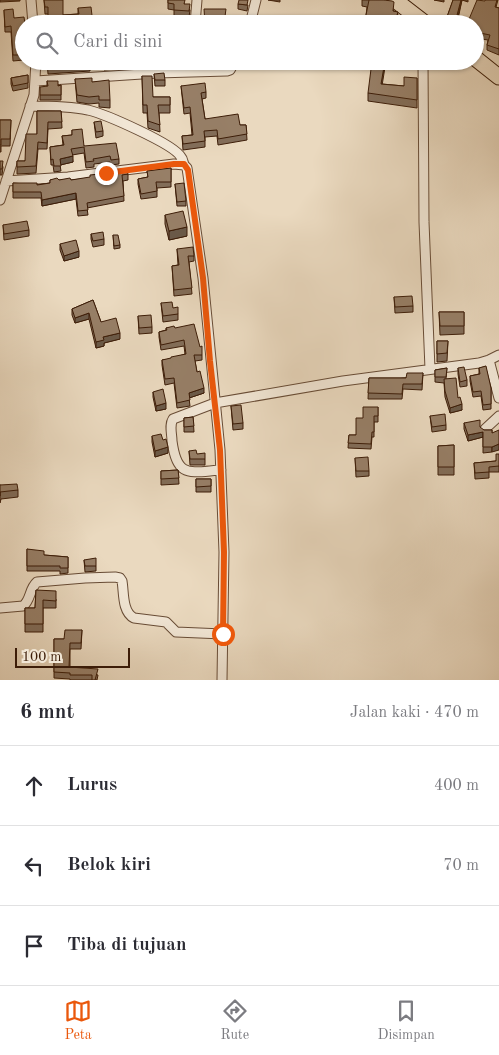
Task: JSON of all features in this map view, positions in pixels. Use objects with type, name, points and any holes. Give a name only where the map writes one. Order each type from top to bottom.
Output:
[{"type":"highway","points":[[395,0],[414,15]]},
{"type":"highway","points":[[484,65],[499,77]]},
{"type":"street","points":[[31,0],[32,15]]},
{"type":"street","points":[[186,0],[197,1],[196,15]]},
{"type":"street","points":[[252,15],[256,0]]},
{"type":"street","points":[[0,200],[30,106],[36,80],[36,70]]},
{"type":"street","points":[[36,80],[230,70]]},
{"type":"street","points":[[423,70],[424,222],[430,369]]},
{"type":"street","points":[[30,106],[74,107],[90,110],[110,118],[158,140],[181,156],[188,170],[203,278],[221,470],[224,552],[222,680]]},
{"type":"street","points":[[6,181],[68,177],[170,164],[184,164]]},
{"type":"street","points":[[221,470],[195,472],[181,469],[174,451],[171,429],[173,418],[215,403],[343,381],[490,360],[499,355]]},
{"type":"street","points":[[490,360],[499,398]]},
{"type":"street","points":[[485,429],[499,416]]},
{"type":"street","points":[[0,608],[26,605],[32,587],[37,582],[115,577],[120,578],[122,581],[126,609],[130,616],[166,622],[176,632],[223,634]]},
{"type":"building","points":[[44,0],[63,0],[63,15],[48,15],[48,7],[45,7]]},
{"type":"building","points":[[168,0],[185,0],[184,4],[190,4],[189,11],[174,10],[174,4],[168,3]]},
{"type":"building","points":[[239,0],[248,0],[247,5],[238,4]]},
{"type":"building","points":[[369,0],[392,1],[394,2],[393,11],[398,12],[397,15],[366,15]]},
{"type":"building","points":[[453,0],[461,0],[457,15],[448,15]]},
{"type":"building","points":[[477,0],[497,0],[495,7],[499,8],[499,49],[487,45],[490,35],[484,34],[484,15],[471,15]]},
{"type":"building","points":[[91,7],[92,15],[63,15],[79,14],[78,8]]},
{"type":"building","points":[[13,9],[15,18],[15,55],[13,55],[11,26],[5,27],[4,10]]},
{"type":"building","points":[[204,9],[226,9],[225,15],[204,15]]},
{"type":"building","points":[[371,70],[383,70],[381,84],[404,86],[404,77],[417,78],[417,100],[368,93]]},
{"type":"building","points":[[164,73],[165,80],[155,80],[154,74]]},
{"type":"building","points":[[28,75],[28,83],[13,86],[11,78]]},
{"type":"building","points":[[142,76],[152,76],[153,97],[170,97],[170,105],[158,105],[160,125],[148,121],[147,105],[143,105]]},
{"type":"building","points":[[92,78],[92,82],[109,80],[110,100],[99,100],[99,96],[77,95],[75,79]]},
{"type":"building","points":[[47,81],[58,81],[58,86],[61,85],[61,95],[40,95],[40,87],[48,86]]},
{"type":"building","points":[[205,83],[206,92],[201,93],[205,119],[238,114],[240,125],[246,125],[247,134],[218,139],[217,130],[204,131],[205,141],[183,144],[182,136],[193,135],[190,107],[184,108],[181,86]]},
{"type":"building","points":[[37,111],[61,111],[62,122],[48,122],[47,143],[38,142],[36,166],[17,167],[17,161],[25,161],[26,134],[37,134]]},
{"type":"building","points":[[0,120],[11,120],[10,139],[1,139],[1,145],[0,145]]},
{"type":"building","points":[[101,121],[103,131],[96,132],[94,122]]},
{"type":"building","points":[[82,129],[84,146],[116,143],[119,159],[111,160],[110,156],[86,162],[84,147],[71,149],[73,156],[60,159],[61,166],[54,166],[53,159],[51,160],[50,147],[64,145],[62,136],[72,135],[72,130]]},
{"type":"building","points":[[0,161],[3,161],[2,169],[0,169]]},
{"type":"building","points":[[171,168],[171,182],[156,182],[157,191],[141,194],[138,179],[148,177],[147,171]]},
{"type":"building","points":[[127,171],[128,174],[122,175],[124,196],[87,203],[88,210],[78,211],[76,193],[42,200],[41,192],[13,192],[13,183],[37,183],[37,185],[50,183],[50,180],[57,178],[59,180],[70,178],[71,180],[90,177],[90,175]]},
{"type":"building","points":[[184,183],[186,201],[177,202],[175,184]]},
{"type":"building","points":[[183,211],[187,227],[169,231],[165,215]]},
{"type":"building","points":[[27,221],[29,230],[4,234],[3,225]]},
{"type":"building","points":[[103,232],[104,239],[93,241],[91,234]]},
{"type":"building","points":[[113,235],[118,235],[120,245],[114,246]]},
{"type":"building","points":[[76,240],[79,251],[64,256],[60,244]]},
{"type":"building","points":[[193,247],[194,256],[188,256],[192,288],[174,290],[172,266],[179,265],[177,249]]},
{"type":"building","points":[[412,296],[413,306],[395,307],[394,297]]},
{"type":"building","points":[[93,300],[101,322],[116,318],[120,333],[103,337],[104,340],[96,342],[89,313],[75,318],[72,309]]},
{"type":"building","points":[[172,302],[173,308],[178,307],[178,314],[163,316],[161,303]]},
{"type":"building","points":[[439,312],[464,312],[464,326],[440,326]]},
{"type":"building","points":[[151,315],[152,327],[139,328],[138,316]]},
{"type":"building","points":[[194,324],[200,347],[202,346],[202,355],[194,355],[197,372],[200,371],[204,388],[189,393],[190,400],[177,403],[174,378],[165,379],[162,360],[186,354],[184,340],[161,345],[159,332],[174,326],[175,328]]},
{"type":"building","points":[[437,341],[448,341],[447,353],[437,354]]},
{"type":"building","points":[[486,366],[491,388],[491,404],[483,405],[481,391],[473,392],[470,376],[480,374],[479,368]]},
{"type":"building","points":[[464,367],[467,380],[460,382],[458,368]]},
{"type":"building","points":[[447,368],[446,377],[435,377],[435,370]]},
{"type":"building","points":[[407,373],[423,373],[422,384],[403,384],[402,394],[368,393],[369,378],[406,378]]},
{"type":"building","points":[[456,378],[458,398],[460,397],[462,404],[450,408],[444,379]]},
{"type":"building","points":[[163,389],[166,403],[156,406],[153,392]]},
{"type":"building","points":[[241,405],[243,423],[233,424],[231,406]]},
{"type":"building","points":[[363,407],[378,407],[378,416],[374,416],[374,432],[372,432],[371,444],[348,443],[349,435],[356,435],[356,418],[363,418]]},
{"type":"building","points":[[445,414],[446,425],[432,427],[430,416]]},
{"type":"building","points":[[193,417],[194,426],[184,427],[184,418]]},
{"type":"building","points":[[480,420],[480,427],[484,430],[492,430],[492,433],[499,430],[499,444],[492,447],[483,447],[483,432],[468,435],[464,423]]},
{"type":"building","points":[[161,434],[163,440],[166,439],[168,447],[155,451],[152,436]]},
{"type":"building","points":[[454,445],[454,467],[438,467],[438,446]]},
{"type":"building","points":[[196,450],[197,454],[205,453],[205,459],[190,459],[189,451]]},
{"type":"building","points":[[496,454],[499,454],[499,466],[489,467],[489,472],[475,473],[474,463],[496,461]]},
{"type":"building","points":[[368,457],[369,471],[356,471],[355,458]]},
{"type":"building","points":[[178,470],[179,478],[161,479],[161,471]]},
{"type":"building","points":[[196,479],[211,479],[211,486],[196,487]]},
{"type":"building","points":[[17,484],[18,490],[0,492],[0,485]]},
{"type":"building","points":[[27,549],[44,551],[44,555],[68,557],[68,568],[60,568],[60,566],[27,566]]},
{"type":"building","points":[[96,558],[96,566],[85,566],[84,560]]},
{"type":"building","points":[[36,590],[56,591],[56,601],[43,600],[43,624],[25,624],[25,608],[35,608]]},
{"type":"building","points":[[65,630],[82,630],[81,643],[70,643],[69,667],[98,669],[95,680],[92,680],[92,675],[70,675],[70,673],[54,672],[54,639],[64,639]]},
{"type":"route","points":[[106,173],[174,164],[184,164],[188,170],[203,278],[220,450],[224,552],[223,634]]}]
